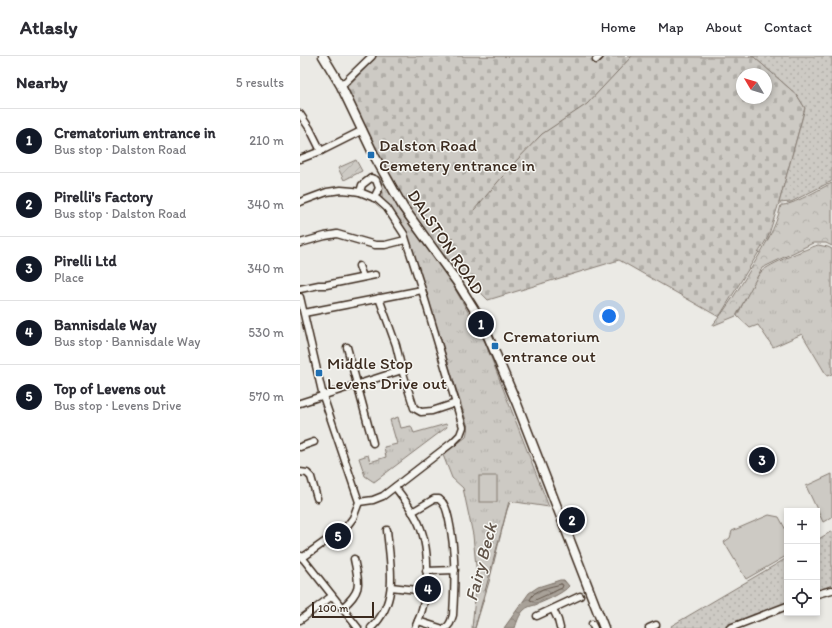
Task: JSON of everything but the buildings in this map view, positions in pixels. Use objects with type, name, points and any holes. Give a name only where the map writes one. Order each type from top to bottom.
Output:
[{"type":"main road","name":"DALSTON ROAD","points":[[323,56],[341,86],[380,167],[403,207],[457,282],[482,322],[490,338],[604,628]]},
{"type":"street","points":[[341,86],[372,56]]},
{"type":"street","points":[[300,114],[310,128],[321,151]]},
{"type":"street","points":[[300,159],[321,151],[363,130]]},
{"type":"street","points":[[360,192],[362,185],[371,178],[376,180],[379,188],[374,198]]},
{"type":"street","points":[[300,202],[313,196],[340,190],[360,192],[374,198],[388,208],[404,234],[463,427],[460,435],[383,496],[373,500],[359,502]]},
{"type":"street","points":[[300,243],[337,234],[375,245],[385,245],[405,240]]},
{"type":"street","points":[[359,266],[363,278]]},
{"type":"street","points":[[300,289],[375,275]]},
{"type":"street","points":[[303,315],[422,290]]},
{"type":"street","points":[[300,297],[323,396],[359,502],[353,518],[347,526],[301,556],[357,628]]},
{"type":"street","points":[[379,298],[396,345],[414,408],[421,412],[432,411],[456,403]]},
{"type":"street","points":[[347,347],[373,443]]},
{"type":"street","points":[[300,403],[402,370]]},
{"type":"street","points":[[300,447],[314,442]]},
{"type":"street","points":[[300,472],[308,473],[311,477],[317,498]]},
{"type":"street","points":[[395,487],[417,519],[425,541],[426,591],[415,628]]},
{"type":"street","points":[[412,512],[434,499],[439,499],[444,502],[452,533],[455,570],[453,615],[448,627],[444,628]]},
{"type":"street","points":[[371,628],[380,618],[386,607],[391,587],[392,575],[387,530]]},
{"type":"street","points":[[342,608],[352,600],[357,592],[359,584],[354,559]]},
{"type":"street","points":[[426,571],[455,570]]},
{"type":"street","points":[[391,587],[426,591]]},
{"type":"street","points":[[820,593],[832,590]]},
{"type":"street","points":[[301,617],[332,596]]},
{"type":"street","points":[[537,616],[580,596]]},
{"type":"street","points":[[730,628],[784,607]]},
{"type":"street","points":[[553,609],[560,628]]},
{"type":"street","points":[[418,622],[440,628]]},
{"type":"green space","points":[[377,56],[754,57],[766,68],[736,68],[736,104],[772,104],[772,73],[797,95],[805,108],[768,237],[719,317],[619,260],[488,300],[417,227],[403,207],[346,91],[348,86]]},
{"type":"green space","points":[[749,56],[832,56],[832,181],[791,202],[779,203],[805,108],[797,95],[772,73],[772,68],[766,68],[754,57]]},
{"type":"green space","points":[[356,160],[362,171],[344,180],[338,168]]},
{"type":"green space","points":[[382,177],[399,210],[450,280],[485,342],[549,507],[509,501],[489,582],[475,628],[472,628],[477,577],[473,535],[463,488],[452,478],[443,455],[466,437],[468,427],[407,233],[397,216],[382,199]]},
{"type":"green space","points":[[832,183],[832,246],[826,243],[813,243],[762,268],[736,316],[712,326],[743,282],[761,252],[773,229],[781,205],[786,205],[799,200]]},
{"type":"green space","points":[[818,245],[832,249],[832,374],[827,376],[802,334],[773,347],[758,325],[750,328],[737,316],[750,288],[761,272],[779,261]]},
{"type":"green space","points":[[398,417],[401,428],[411,426],[414,433],[446,424],[447,427],[374,482],[365,476],[359,458],[368,455],[370,462],[386,457],[384,447],[397,444],[390,420]]},
{"type":"green space","points":[[832,474],[832,517],[823,522],[820,516],[820,508],[816,508],[806,486]]},
{"type":"green space","points":[[479,476],[497,476],[497,502],[479,502]]},
{"type":"green space","points":[[769,515],[779,517],[784,526],[784,557],[746,579],[724,542],[730,538],[732,531]]},
{"type":"green space","points":[[832,531],[832,585],[820,590],[820,544],[820,538]]},
{"type":"green space","points":[[784,560],[784,604],[722,628],[672,628],[671,626]]},
{"type":"water","points":[[564,580],[569,586],[563,592],[525,609],[519,616],[515,628],[504,628],[529,593],[538,587]]},
{"type":"waterway","name":"Fairy Beck","points":[[514,163],[542,134],[587,104],[632,56]]},
{"type":"waterway","name":"Fairy Beck","points":[[505,173],[512,165]]},
{"type":"waterway","name":"Fairy Beck","points":[[474,210],[503,176]]},
{"type":"waterway","name":"Fairy Beck","points":[[446,247],[453,238]]},
{"type":"waterway","name":"Fairy Beck","points":[[475,628],[510,502]]},
{"type":"place","name":"Dalston Road Cemetery entrance in","points":[[371,155]]},
{"type":"place","name":"Crematorium entrance in","points":[[481,324]]},
{"type":"place","name":"Crematorium entrance out","points":[[495,346]]},
{"type":"place","name":"Middle Stop Levens Drive out","points":[[319,373]]},
{"type":"place","name":"Pirelli Ltd","points":[[762,460]]},
{"type":"place","name":"Pirelli's Factory","points":[[572,520]]},
{"type":"place","name":"Top of Levens out","points":[[338,536]]},
{"type":"place","name":"Bannisdale Way","points":[[428,589]]}]
